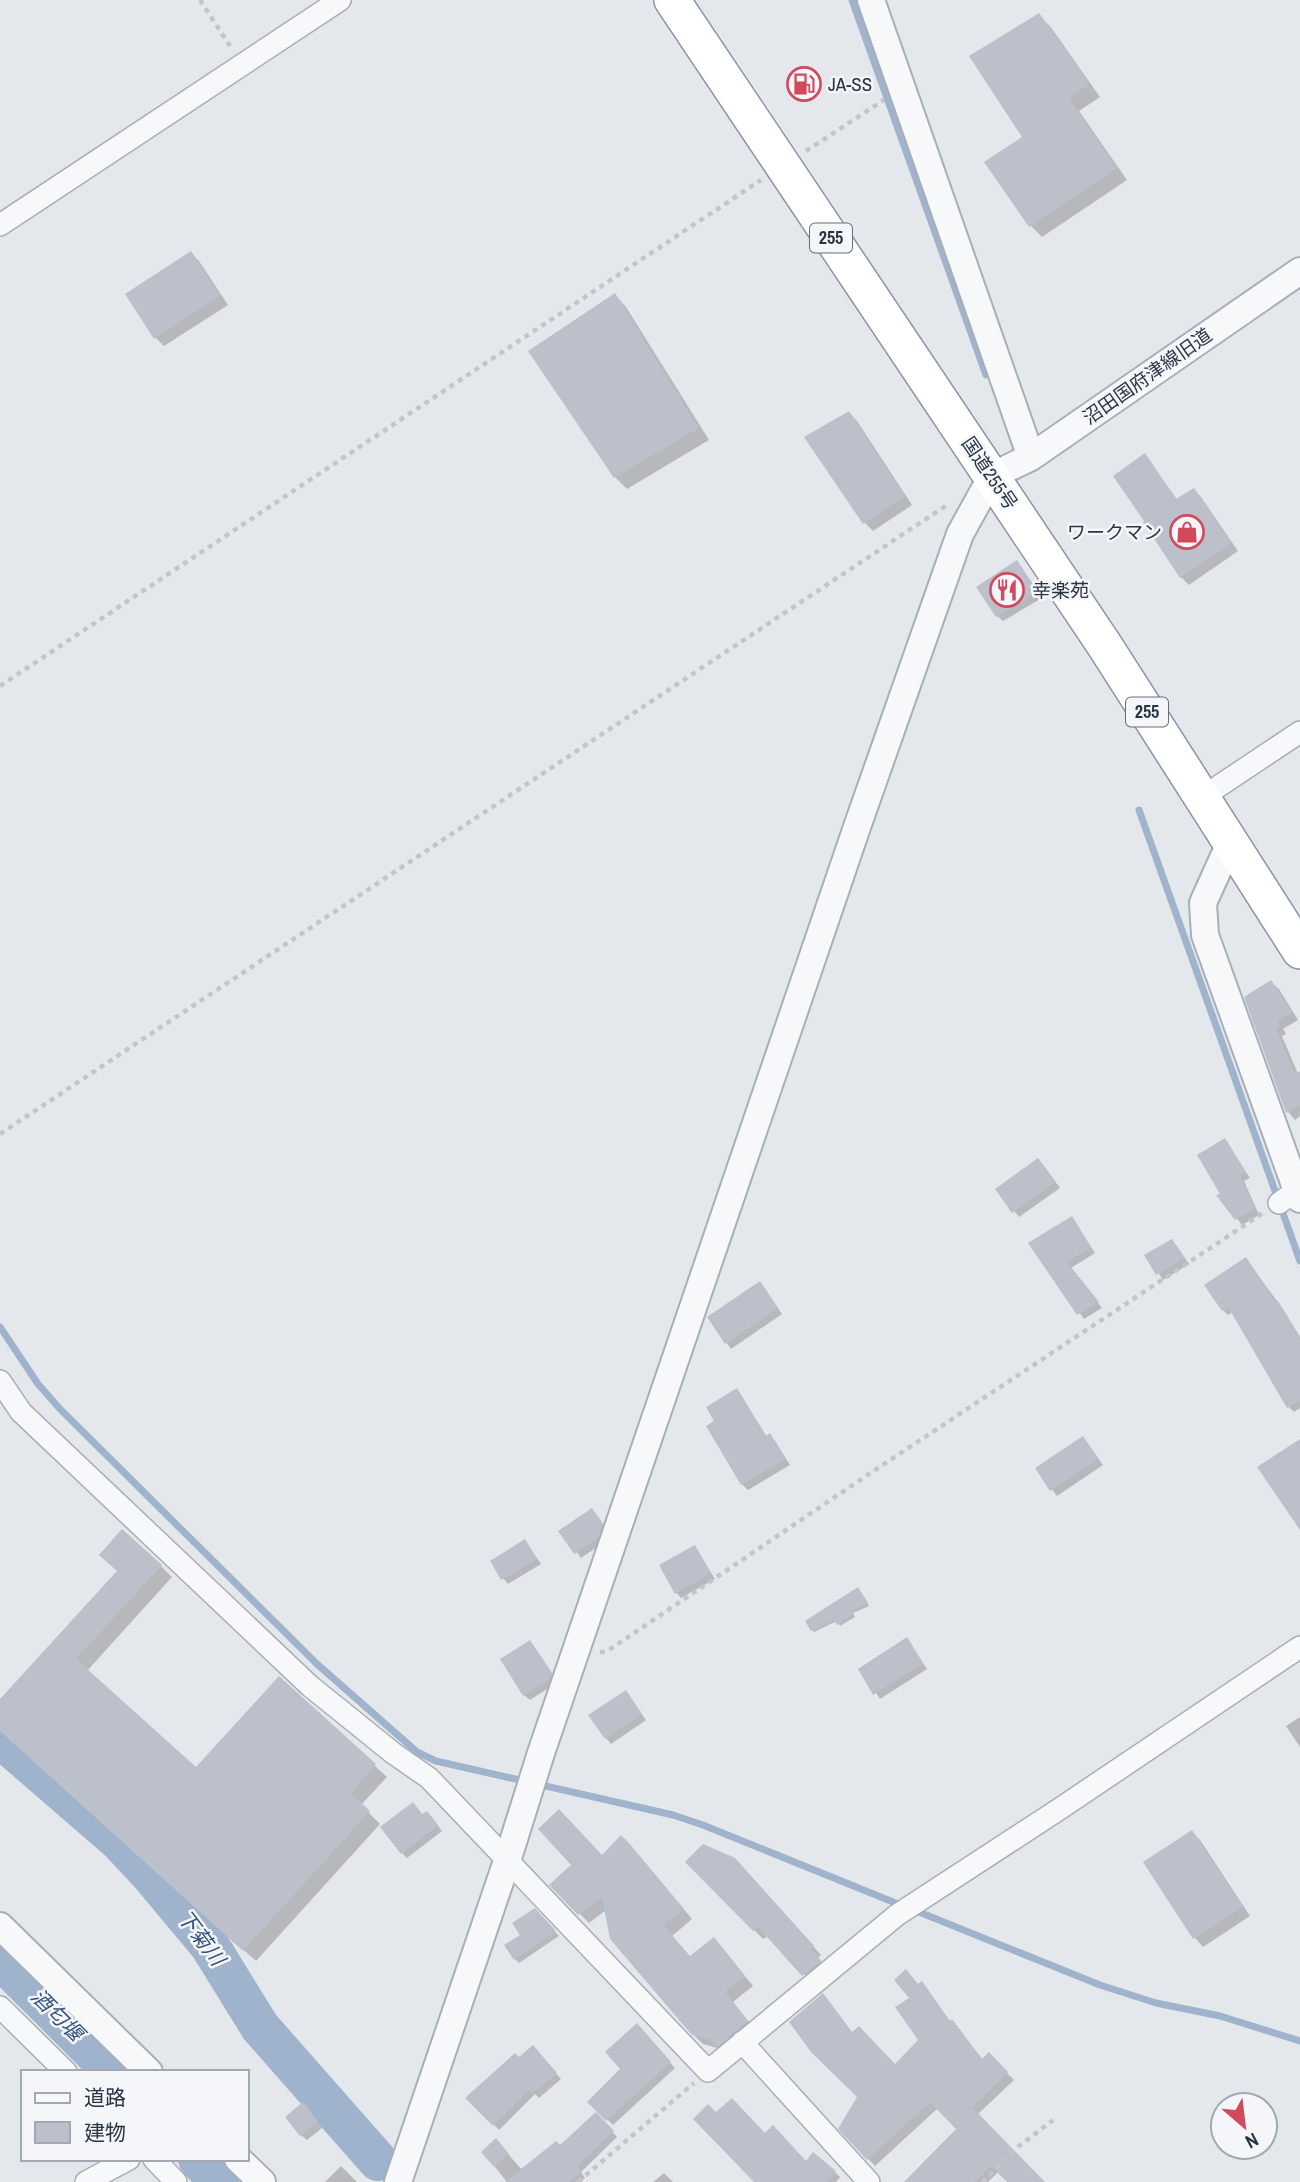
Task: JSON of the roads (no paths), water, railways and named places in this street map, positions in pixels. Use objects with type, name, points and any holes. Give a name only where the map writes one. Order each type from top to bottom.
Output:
[{"type":"highway","name":"国道255号","points":[[672,0],[1105,646],[1300,951]]},
{"type":"street","points":[[0,225],[340,0]]},
{"type":"street","points":[[871,0],[1031,457]]},
{"type":"street","name":"沼田国府津線旧道","points":[[992,476],[1031,457],[1300,271]]},
{"type":"street","points":[[398,2182],[576,1649],[852,840],[960,534],[992,476]]},
{"type":"street","points":[[1201,798],[1300,732]]},
{"type":"street","points":[[1230,843],[1203,903],[1205,935],[1294,1194]]},
{"type":"street","points":[[0,1381],[21,1412],[310,1686],[393,1753],[429,1778],[708,2071],[897,1915],[1300,1647]]},
{"type":"street","points":[[0,1926],[147,2070]]},
{"type":"street","points":[[0,2007],[64,2070]]},
{"type":"street","points":[[743,2042],[869,2182]]},
{"type":"street","points":[[86,2182],[125,2161]]},
{"type":"street","points":[[156,2161],[176,2182]]},
{"type":"street","points":[[240,2161],[262,2182]]},
{"type":"waterway","points":[[852,0],[986,375]]},
{"type":"waterway","points":[[1139,810],[1300,1261]]},
{"type":"waterway","points":[[0,1327],[38,1384],[60,1409],[317,1664],[417,1752],[436,1761],[673,1815],[903,1906]]},
{"type":"waterway","name":"下菊川","points":[[0,1738],[120,1842],[149,1873],[210,1946],[260,2027],[378,2161]]},
{"type":"waterway","points":[[914,1910],[1100,1985],[1156,2003],[1220,2016],[1300,2041]]},
{"type":"waterway","name":"酒匂堰","points":[[0,1959],[111,2070]]},
{"type":"waterway","name":"酒匂堰","points":[[200,2161],[219,2182]]},
{"type":"place","name":"JA-SS","points":[[804,84]]},
{"type":"place","name":"ワークマン","points":[[1187,532]]},
{"type":"place","name":"幸楽苑","points":[[1007,590]]}]
